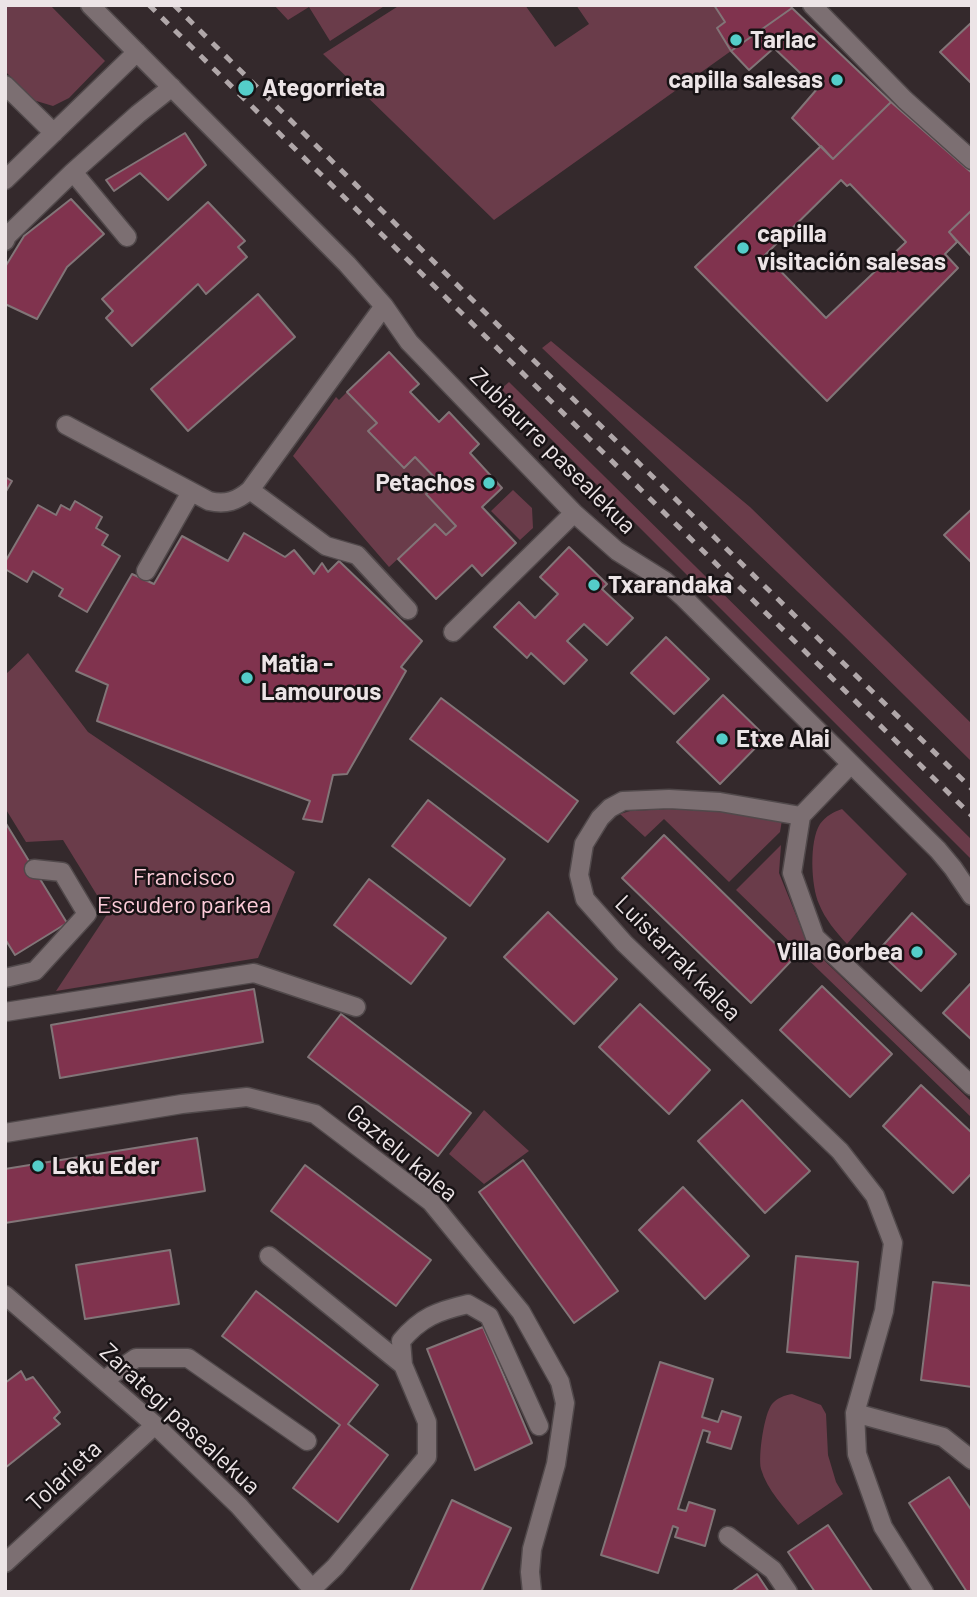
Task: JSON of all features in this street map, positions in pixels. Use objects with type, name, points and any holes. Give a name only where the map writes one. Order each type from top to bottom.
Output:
[{"type":"street","name":"Zubiaurre pasealekua","points":[[90,5],[347,264],[384,306],[409,342],[574,513],[617,551],[655,575],[684,598],[938,850],[972,896]]},
{"type":"street","points":[[812,5],[905,100],[972,160]]},
{"type":"street","points":[[5,180],[137,52]]},
{"type":"street","points":[[5,85],[54,132]]},
{"type":"street","points":[[5,242],[7,236],[73,173],[172,87]]},
{"type":"street","points":[[73,173],[127,237]]},
{"type":"street","points":[[66,425],[209,501],[232,502],[250,490],[384,306]]},
{"type":"street","points":[[250,490],[327,546],[357,555],[408,610]]},
{"type":"street","points":[[146,571],[191,492]]},
{"type":"street","points":[[453,632],[574,513]]},
{"type":"street","points":[[851,764],[801,816],[792,873],[816,937],[972,1086]]},
{"type":"street","name":"Luistarrak kalea","points":[[801,816],[720,802],[669,799],[623,801],[600,818],[584,844],[579,875],[585,899],[624,943],[840,1151],[875,1196],[893,1243],[884,1311],[855,1413],[857,1454],[883,1527],[924,1592]]},
{"type":"street","points":[[5,978],[35,971],[87,914],[62,872],[34,869]]},
{"type":"street","points":[[5,1012],[254,973],[356,1007]]},
{"type":"street","name":"Gaztelu kalea","points":[[5,1133],[181,1104],[247,1097],[315,1114],[431,1202],[521,1312],[560,1382],[565,1404],[556,1464],[532,1549],[532,1592]]},
{"type":"street","name":"Zarategi pasealekua","points":[[5,1295],[155,1425],[239,1506],[314,1590],[426,1457],[427,1422],[403,1365],[270,1256]]},
{"type":"street","points":[[403,1365],[401,1341],[411,1329],[439,1311],[468,1304],[489,1316],[539,1426]]},
{"type":"street","points":[[104,1380],[136,1358],[188,1358],[307,1441]]},
{"type":"street","points":[[855,1413],[943,1437],[972,1460]]},
{"type":"street","name":"Tolarieta","points":[[5,1563],[155,1425]]},
{"type":"street","points":[[728,1536],[773,1570],[788,1592]]},
{"type":"green space","points":[[5,5],[50,5],[105,61],[69,98],[53,106],[33,100],[5,71]]},
{"type":"green space","points":[[274,5],[386,5],[330,41],[309,7],[288,20]]},
{"type":"green space","points":[[400,5],[525,5],[555,47],[589,24],[576,5],[714,5],[725,22],[717,28],[731,51],[494,220],[323,54]]},
{"type":"green space","points":[[551,341],[750,507],[972,724],[972,762],[542,348]]},
{"type":"green space","points":[[509,382],[972,840],[972,860],[501,389]]},
{"type":"green space","points":[[347,392],[377,423],[368,431],[403,468],[415,457],[439,482],[426,494],[456,526],[446,535],[435,525],[389,567],[293,456],[336,397],[339,400]]},
{"type":"green space","points":[[513,490],[532,508],[533,528],[520,540],[491,511]]},
{"type":"green space","name":"Francisco Escudero parkea","points":[[28,653],[88,732],[295,872],[258,958],[56,991],[108,913],[63,840],[26,842],[5,808],[5,675]]},
{"type":"green space","points":[[669,809],[722,812],[782,820],[780,832],[729,882],[664,819],[645,837],[620,814]]},
{"type":"green space","points":[[842,809],[907,874],[847,944],[819,904],[812,864],[814,841],[820,824]]},
{"type":"green space","points":[[781,845],[779,873],[808,945],[972,1102],[972,1118],[736,890]]},
{"type":"green space","points":[[484,1110],[529,1151],[484,1184],[449,1154]]},
{"type":"green space","points":[[792,1394],[821,1405],[826,1414],[828,1455],[836,1482],[843,1494],[798,1525],[767,1484],[760,1463],[762,1435],[769,1409],[776,1400]]},
{"type":"building","name":"Tarlac","points":[[714,5],[790,5],[792,8],[731,51],[717,28],[725,22]]},
{"type":"building","name":"capilla salesas","points":[[792,8],[891,102],[833,159],[792,118],[817,89],[774,48],[749,70],[731,51]]},
{"type":"building","points":[[972,22],[972,84],[940,52]]},
{"type":"building","name":"capilla visitación salesas","points":[[891,102],[972,173],[972,210],[949,232],[957,242],[945,254],[958,268],[827,401],[695,267],[821,146],[833,159]],"holes":[[[841,180],[847,186],[850,184],[906,242],[826,318],[765,255]]]},
{"type":"building","points":[[185,133],[206,165],[168,200],[140,173],[114,191],[106,180]]},
{"type":"building","points":[[71,199],[104,234],[67,267],[37,319],[5,304],[5,267],[24,236]]},
{"type":"building","points":[[208,202],[245,241],[238,247],[247,257],[206,294],[198,284],[132,346],[106,318],[113,311],[102,299]]},
{"type":"building","points":[[972,210],[972,257],[949,232]]},
{"type":"building","points":[[258,294],[295,337],[188,431],[151,389]]},
{"type":"building","points":[[389,352],[419,384],[410,392],[439,422],[449,412],[479,444],[470,453],[502,488],[482,507],[516,543],[482,576],[472,565],[436,599],[398,559],[435,524],[446,535],[456,526],[426,494],[439,482],[415,457],[404,468],[368,431],[377,423],[347,392]]},
{"type":"building","points":[[5,477],[12,481],[5,493]]},
{"type":"building","points":[[75,501],[102,517],[96,528],[108,535],[102,545],[120,556],[87,612],[59,596],[63,589],[33,571],[27,582],[5,569],[5,562],[38,505],[56,515],[61,505],[70,510]]},
{"type":"building","points":[[972,509],[972,563],[944,535]]},
{"type":"building","name":"Matia - Lamourous","points":[[244,533],[285,557],[294,550],[314,574],[322,563],[328,572],[339,561],[422,641],[401,667],[406,671],[347,774],[333,775],[322,822],[303,819],[310,801],[97,721],[108,685],[76,671],[132,574],[154,584],[182,536],[228,561]]},
{"type":"building","points":[[569,547],[607,584],[602,589],[633,618],[607,645],[584,624],[567,641],[587,660],[564,684],[531,653],[527,658],[494,627],[519,602],[535,618],[558,594],[540,577]]},
{"type":"building","points":[[666,637],[709,679],[674,714],[631,673]]},
{"type":"building","name":"Etxe Alai","points":[[723,695],[766,737],[720,784],[677,742]]},
{"type":"building","points":[[441,698],[578,801],[548,842],[410,739]]},
{"type":"building","points":[[428,800],[505,859],[470,906],[392,846]]},
{"type":"building","points":[[5,822],[67,923],[15,955],[5,939]]},
{"type":"building","points":[[664,835],[792,960],[751,1003],[622,878]]},
{"type":"building","points":[[369,879],[446,938],[411,984],[334,925]]},
{"type":"building","points":[[548,912],[617,979],[574,1024],[504,957]]},
{"type":"building","name":"Villa Gorbea","points":[[912,913],[956,954],[921,991],[878,951]]},
{"type":"building","points":[[972,982],[972,1040],[943,1013]]},
{"type":"building","points":[[822,986],[892,1054],[850,1097],[780,1030]]},
{"type":"building","points":[[254,989],[263,1042],[60,1078],[51,1025]]},
{"type":"building","points":[[640,1004],[710,1070],[669,1114],[599,1047]]},
{"type":"building","points":[[341,1014],[471,1113],[438,1156],[308,1057]]},
{"type":"building","points":[[921,1085],[972,1133],[972,1173],[953,1193],[883,1126]]},
{"type":"building","points":[[742,1100],[810,1171],[765,1213],[698,1141]]},
{"type":"building","points":[[197,1138],[205,1191],[5,1223],[5,1169]]},
{"type":"building","points":[[523,1160],[618,1291],[574,1323],[479,1192]]},
{"type":"building","points":[[305,1165],[431,1260],[396,1306],[271,1211]]},
{"type":"building","points":[[683,1187],[749,1256],[705,1299],[639,1230]]},
{"type":"building","points":[[170,1250],[179,1304],[85,1319],[76,1265]]},
{"type":"building","points":[[796,1256],[858,1262],[850,1358],[787,1352]]},
{"type":"building","points":[[933,1282],[972,1286],[972,1387],[921,1380]]},
{"type":"building","points":[[256,1291],[378,1385],[348,1424],[388,1455],[338,1522],[293,1488],[340,1425],[222,1336]]},
{"type":"building","points":[[483,1327],[532,1443],[475,1470],[427,1349]]},
{"type":"building","points":[[660,1362],[713,1379],[702,1417],[718,1422],[722,1411],[741,1417],[731,1449],[707,1442],[710,1432],[703,1430],[678,1509],[686,1511],[689,1502],[715,1510],[705,1546],[675,1537],[678,1528],[673,1526],[658,1573],[601,1555]]},
{"type":"building","points":[[21,1371],[26,1380],[33,1377],[60,1412],[54,1418],[60,1424],[5,1468],[5,1383]]},
{"type":"building","points":[[949,1477],[972,1511],[972,1592],[967,1592],[909,1503]]},
{"type":"building","points":[[452,1500],[511,1528],[481,1592],[410,1592]]},
{"type":"building","points":[[828,1525],[873,1592],[815,1592],[788,1552]]},
{"type":"building","points":[[757,1574],[769,1592],[731,1592]]},
{"type":"railway","points":[[149,5],[972,816]]},
{"type":"railway","points":[[174,5],[972,789]]},
{"type":"place","name":"Tarlac","points":[[736,40]]},
{"type":"place","name":"capilla salesas","points":[[837,80]]},
{"type":"place","name":"Ategorrieta","points":[[246,88]]},
{"type":"place","name":"capilla visitación salesas","points":[[743,248]]},
{"type":"place","name":"Petachos","points":[[489,483]]},
{"type":"place","name":"Txarandaka","points":[[594,585]]},
{"type":"place","name":"Matia - Lamourous","points":[[247,678]]},
{"type":"place","name":"Etxe Alai","points":[[722,739]]},
{"type":"place","name":"Villa Gorbea","points":[[917,952]]},
{"type":"place","name":"Leku Eder","points":[[38,1166]]}]
